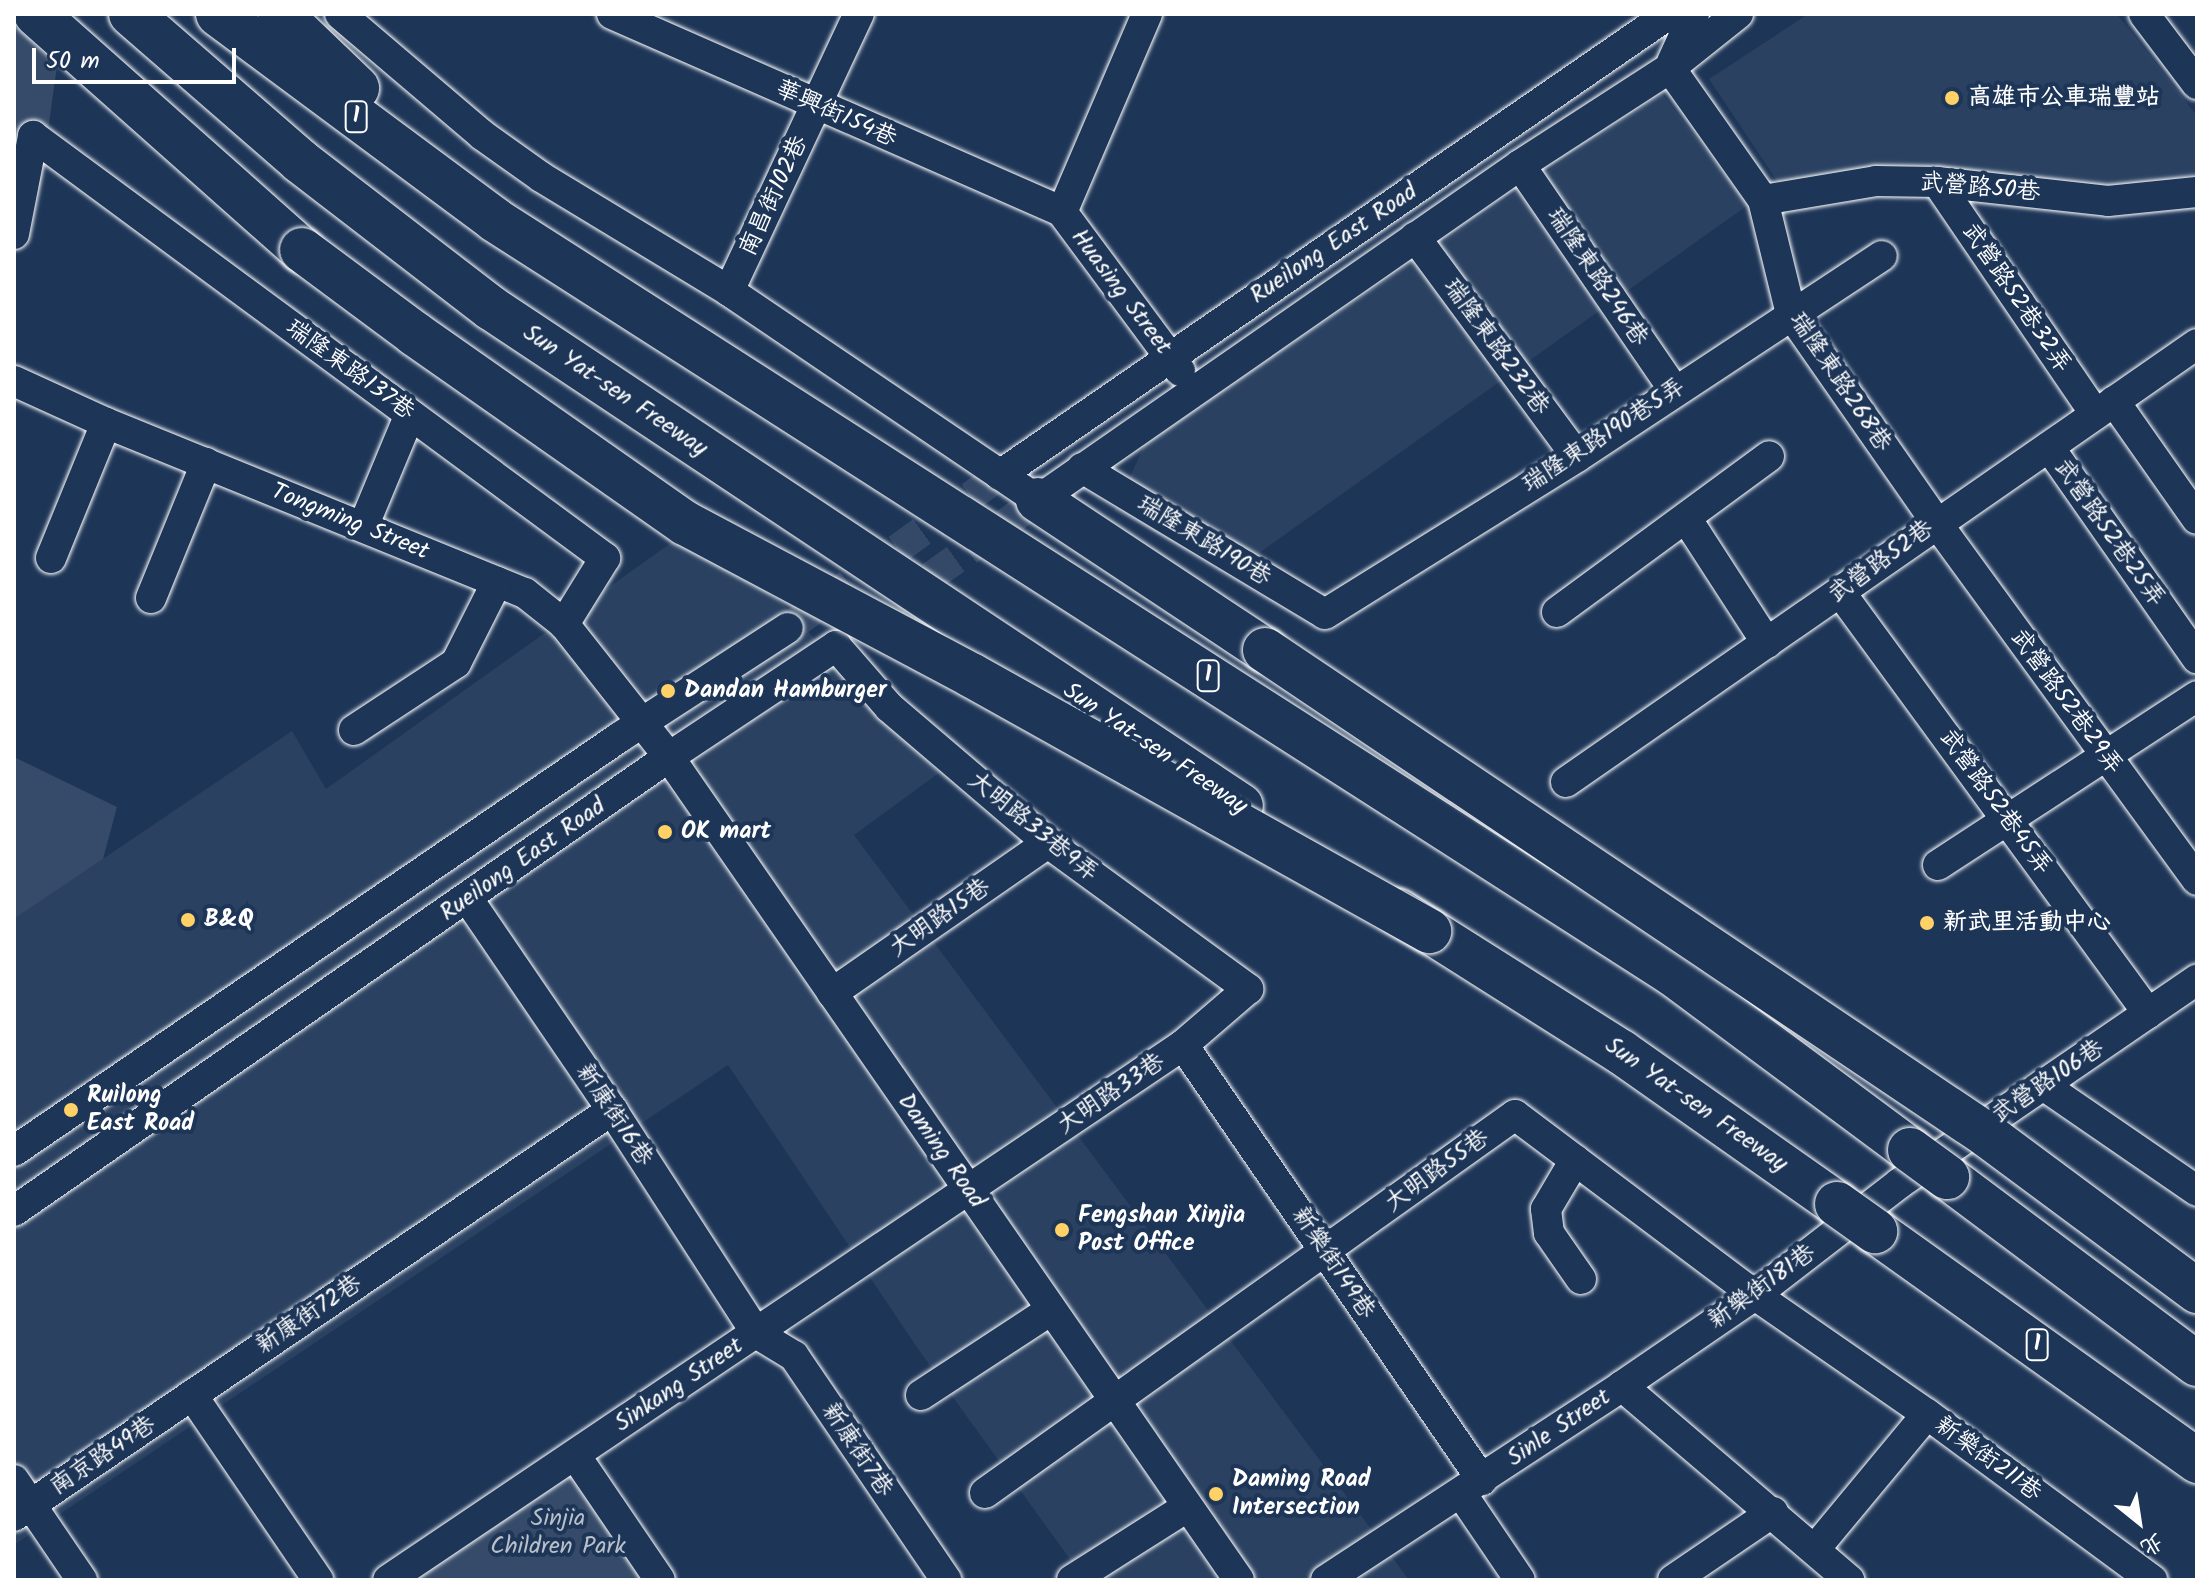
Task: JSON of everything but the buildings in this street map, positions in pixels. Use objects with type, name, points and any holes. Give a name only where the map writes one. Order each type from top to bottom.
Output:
[{"type":"highway","points":[[36,14],[302,250],[415,334],[685,523],[971,675],[1429,931]]},
{"type":"highway","name":"Sun Yat-sen Freeway","points":[[131,14],[300,161],[491,308],[1429,931],[1621,1052],[2197,1461]]},
{"type":"highway","name":"1","points":[[218,14],[495,220],[1673,974],[1905,1167],[1947,1177],[2197,1364]]},
{"type":"highway","points":[[280,14],[495,220]]},
{"type":"highway","points":[[1038,500],[1987,1135],[2197,1291]]},
{"type":"street","points":[[340,14],[482,135],[541,177],[729,291],[1038,500]]},
{"type":"street","name":"華興街154巷","points":[[612,14],[1062,212]]},
{"type":"street","name":"南昌街102巷","points":[[729,291],[859,14]]},
{"type":"street","name":"Huasing Street","points":[[1147,14],[1062,212],[1170,356],[1193,392]]},
{"type":"street","name":"Rueilong East Road","points":[[1000,475],[1646,23],[1669,14]]},
{"type":"street","points":[[1670,68],[1694,14]]},
{"type":"street","points":[[2144,14],[2197,84]]},
{"type":"street","name":"Rueilong East Road","points":[[1038,500],[1520,165],[1670,68],[1731,16]]},
{"type":"street","name":"瑞隆東路268巷","points":[[1670,68],[1763,200],[1791,314],[1936,522]]},
{"type":"street","name":"瑞隆東路137巷","points":[[14,234],[33,136],[605,558],[564,624]]},
{"type":"street","name":"瑞隆東路246巷","points":[[1520,165],[1674,390]]},
{"type":"street","name":"武營路50巷","points":[[1763,200],[1876,181],[1937,182],[2108,201],[2197,192]]},
{"type":"street","name":"武營路52巷32弄","points":[[1937,182],[2105,407],[2197,519]]},
{"type":"street","name":"瑞隆東路232巷","points":[[1415,237],[1577,457]]},
{"type":"street","name":"瑞隆東路190巷5弄","points":[[1325,614],[1577,457],[1674,390],[1882,256]]},
{"type":"street","name":"武營路52巷","points":[[1566,782],[1936,522],[2197,344]]},
{"type":"street","name":"Tongming Street","points":[[14,381],[106,423],[525,593],[564,624],[642,723]]},
{"type":"street","points":[[363,527],[410,414]]},
{"type":"street","points":[[51,558],[106,423]]},
{"type":"street","name":"武營路52巷25弄","points":[[2049,447],[2197,658]]},
{"type":"street","points":[[1557,612],[1769,456]]},
{"type":"street","points":[[151,598],[206,463]]},
{"type":"street","name":"瑞隆東路190巷","points":[[1082,468],[1325,614]]},
{"type":"street","points":[[1686,518],[1767,643]]},
{"type":"street","name":"武營路52巷29弄","points":[[1936,522],[2197,880]]},
{"type":"street","points":[[354,730],[456,663],[497,582]]},
{"type":"street","name":"武營路52巷45弄","points":[[1840,592],[2148,1013]]},
{"type":"street","name":"Rueilong East Road","points":[[14,1151],[642,723],[788,628]]},
{"type":"street","name":"Rueilong East Road","points":[[14,1211],[669,757],[836,646]]},
{"type":"street","name":"大明路33巷9弄","points":[[836,646],[889,707],[1048,843],[1248,989]]},
{"type":"street","points":[[1938,865],[2197,696]]},
{"type":"street","name":"Daming Road","points":[[642,723],[669,757],[1239,1580]]},
{"type":"street","name":"大明路15巷","points":[[832,993],[1048,843]]},
{"type":"street","name":"新康街16巷","points":[[468,899],[612,1110],[756,1333]]},
{"type":"street","name":"武營路106巷","points":[[1905,1167],[2043,1085],[2197,980]]},
{"type":"street","name":"大明路33巷","points":[[969,1191],[1183,1045],[1248,989]]},
{"type":"street","points":[[184,1036],[211,1076]]},
{"type":"street","name":"新樂街149巷","points":[[1183,1045],[1326,1252],[1472,1486],[1520,1580]]},
{"type":"street","points":[[2043,1085],[2197,1191]]},
{"type":"street","name":"新康街72巷","points":[[192,1395],[612,1110]]},
{"type":"street","name":"大明路55巷","points":[[985,1493],[1515,1115],[1755,1295],[1927,1414]]},
{"type":"street","points":[[1575,1160],[1546,1209],[1549,1233],[1581,1279]]},
{"type":"street","name":"新樂街181巷","points":[[1622,1386],[1755,1295],[1905,1167]]},
{"type":"street","name":"Sinkang Street","points":[[388,1580],[969,1191]]},
{"type":"street","points":[[921,1395],[1051,1310]]},
{"type":"street","name":"新康街7巷","points":[[756,1333],[794,1356],[946,1580]]},
{"type":"street","name":"Sinle Street","points":[[1326,1580],[1622,1386],[1849,1580]]},
{"type":"street","points":[[192,1395],[318,1580]]},
{"type":"street","name":"南京路49巷","points":[[19,1500],[192,1395]]},
{"type":"street","name":"新樂街211巷","points":[[1815,1549],[1927,1414],[2152,1580]]},
{"type":"street","points":[[575,1455],[660,1580]]},
{"type":"street","points":[[19,1500],[82,1580]]},
{"type":"street","points":[[1072,1580],[1187,1507]]},
{"type":"street","points":[[1673,1580],[1773,1512]]},
{"type":"shaded area","name":"高雄市公車瑞豐站","points":[[1808,14],[2117,14],[2197,116],[2197,173],[2121,191],[1781,187],[1709,79]]},
{"type":"shaded area","points":[[1662,94],[1748,205],[1231,573],[1114,511],[1146,442]]},
{"type":"shaded area","points":[[682,535],[782,603],[939,773],[854,835],[1409,1580],[1085,1580],[918,1349],[728,1065],[14,1545],[14,919],[292,731],[326,789]]},
{"type":"green space","points":[[14,25],[57,66],[40,187],[14,197]]},
{"type":"green space","points":[[14,757],[117,807],[103,859],[14,919]]},
{"type":"green space","name":"Sinjia Children Park","points":[[571,1464],[650,1580],[407,1580]]},
{"type":"tunnel","points":[[788,628],[1000,475]]},
{"type":"tunnel","points":[[858,629],[1038,500]]},
{"type":"place","name":"高雄市公車瑞豐站","points":[[1952,98]]},
{"type":"place","name":"Dandan Hamburger","points":[[668,691]]},
{"type":"place","name":"OK mart","points":[[665,832]]},
{"type":"place","name":"B&Q","points":[[188,920]]},
{"type":"place","name":"新武里活動中心","points":[[1927,923]]},
{"type":"place","name":"Ruilong East Road","points":[[71,1110]]},
{"type":"place","name":"Fengshan Xinjia Post Office","points":[[1062,1230]]},
{"type":"place","name":"Daming Road Intersection","points":[[1216,1494]]}]
